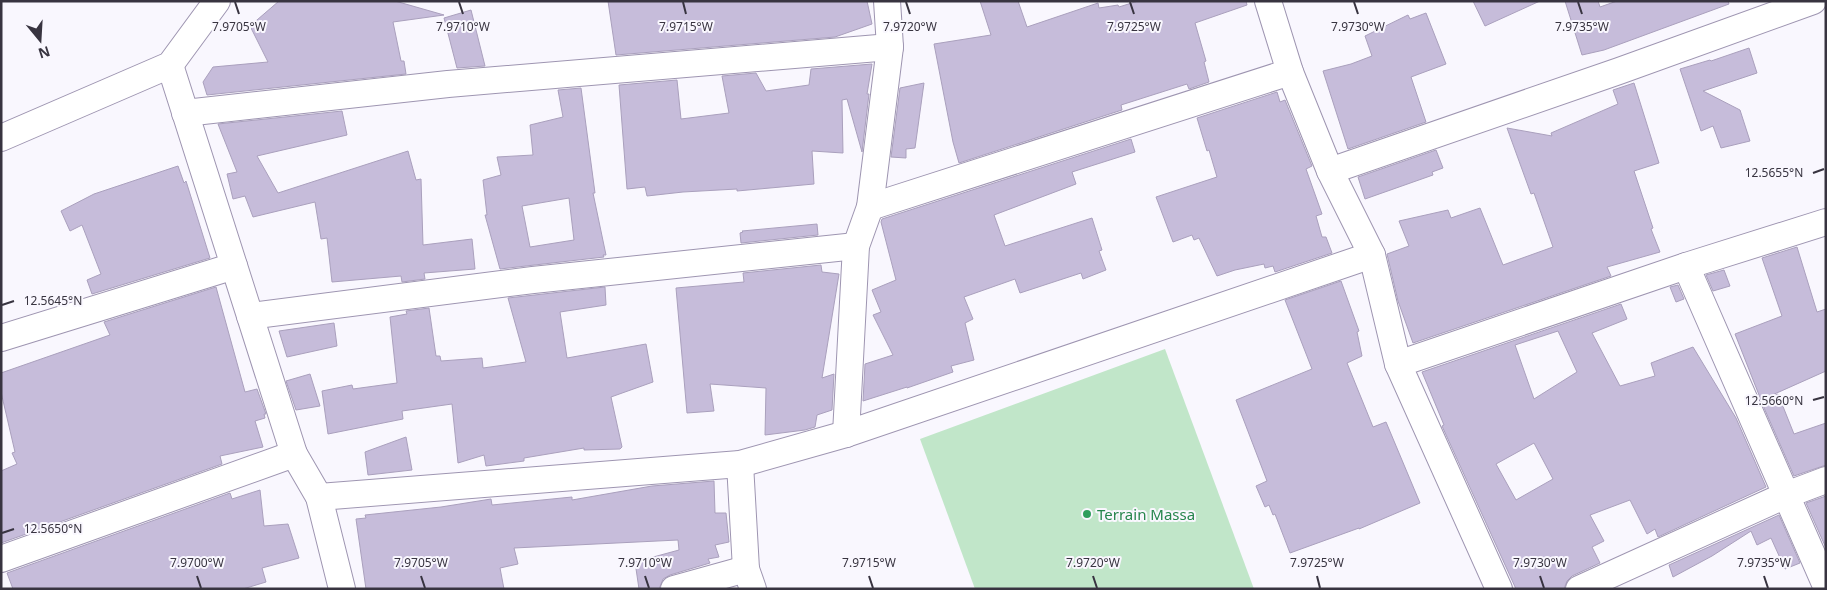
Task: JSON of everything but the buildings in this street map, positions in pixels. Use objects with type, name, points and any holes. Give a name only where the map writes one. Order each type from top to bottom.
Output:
[{"type":"street","points":[[1,138],[170,65],[217,1]]},
{"type":"street","points":[[846,434],[856,246],[870,207],[890,47],[887,1]]},
{"type":"street","points":[[1268,1],[1290,72],[1330,171],[1372,255],[1398,364],[1499,589]]},
{"type":"street","points":[[1330,171],[1620,71],[1813,1]]},
{"type":"street","points":[[185,112],[448,84],[890,47]]},
{"type":"street","points":[[170,65],[294,454],[319,497],[342,589]]},
{"type":"street","points":[[870,207],[1290,72]]},
{"type":"street","points":[[1398,364],[1686,266],[1826,222]]},
{"type":"street","points":[[250,316],[532,280],[856,246]]},
{"type":"street","points":[[319,497],[740,464],[846,434],[1372,255]]},
{"type":"street","points":[[1,338],[234,266]]},
{"type":"street","points":[[1686,266],[1826,586]]},
{"type":"street","points":[[1,559],[294,454]]},
{"type":"street","points":[[674,589],[749,579],[740,464]]},
{"type":"street","points":[[1579,589],[1786,495],[1826,480]]},
{"type":"green space","name":"Terrain Massa","points":[[1165,349],[1254,589],[975,589],[920,439]]},
{"type":"place","name":"Terrain Massa","points":[[1087,514]]}]
